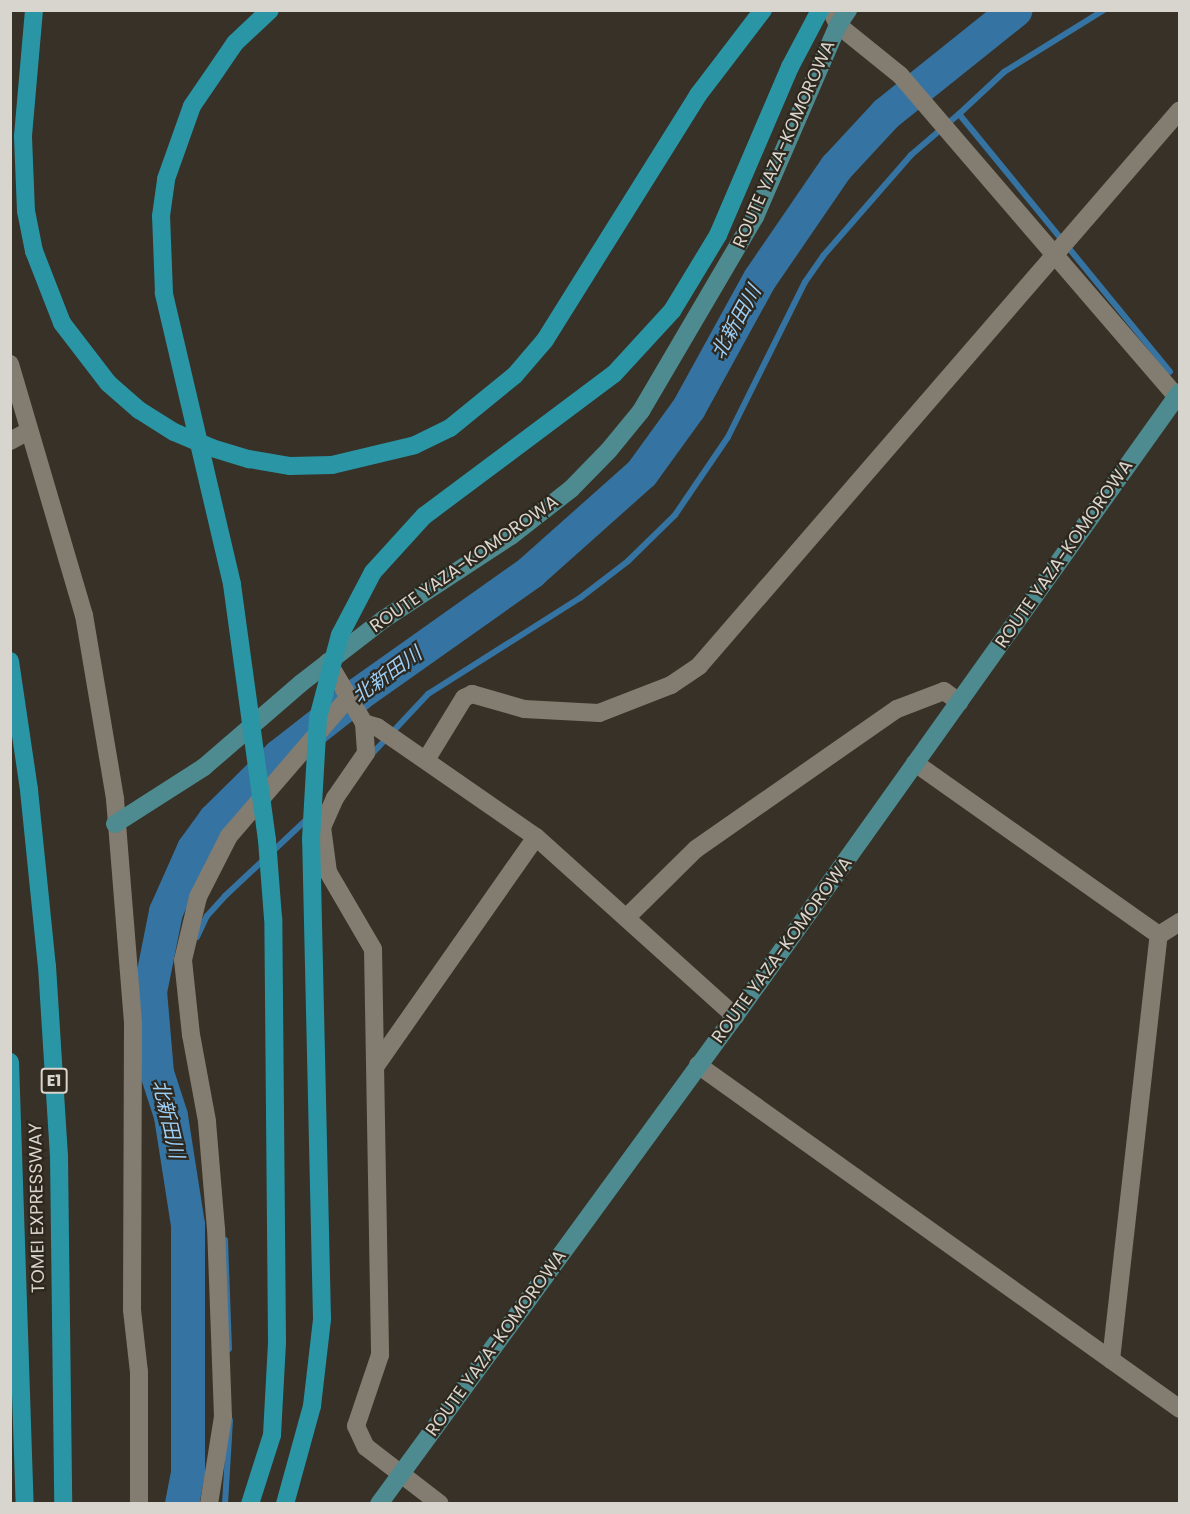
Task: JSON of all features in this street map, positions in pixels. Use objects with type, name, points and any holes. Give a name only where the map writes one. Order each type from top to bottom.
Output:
[{"type":"highway","points":[[34,10],[23,137],[26,211],[34,251],[62,324],[96,369],[139,410],[174,432],[212,448],[249,459],[290,466],[332,465],[415,445],[450,428],[515,375],[545,340],[698,95],[763,10]]},
{"type":"highway","points":[[250,1503],[272,1435],[276,1390],[273,918],[262,786],[244,647],[219,518],[164,293],[161,216],[171,161],[192,106],[235,43],[270,10]]},
{"type":"highway","points":[[285,1503],[312,1406],[322,1319],[310,839],[318,718],[340,635],[373,572],[410,530],[458,488],[614,374],[672,311],[718,235],[790,67],[819,10]]},
{"type":"highway","name":"TOMEI EXPRESSWAY","points":[[10,661],[29,790],[46,966],[58,1156],[63,1503]]},
{"type":"highway","name":"TOMEI EXPRESSWAY","points":[[10,1062],[25,1503]]},
{"type":"main road","name":"ROUTE YAZA-KOMOROWA","points":[[115,824],[204,767],[328,662],[384,619],[512,536],[571,489],[641,411],[754,217],[839,15]]},
{"type":"main road","name":"ROUTE YAZA-KOMOROWA","points":[[379,1503],[735,1016],[1178,397]]},
{"type":"street","points":[[839,15],[900,75],[1178,397]]},
{"type":"street","points":[[426,760],[464,698],[472,694],[524,709],[599,713],[686,677],[1179,110]]},
{"type":"street","points":[[10,363],[84,615],[115,799],[115,824],[132,1023],[132,1310],[140,1372],[139,1503]]},
{"type":"street","points":[[10,441],[29,431]]},
{"type":"street","points":[[328,662],[364,722],[366,753],[335,798],[322,827],[328,872],[364,928],[373,949],[377,1064],[380,1355],[356,1426],[366,1448],[399,1475],[440,1503]]},
{"type":"street","points":[[626,918],[696,849],[897,709],[944,691],[959,702]]},
{"type":"street","points":[[209,1503],[223,1417],[216,1229],[207,1121],[191,1035],[183,960],[198,897],[229,836],[350,698]]},
{"type":"street","points":[[364,722],[377,726],[536,837],[735,1016]]},
{"type":"street","points":[[915,763],[1159,935]]},
{"type":"street","points":[[377,1064],[536,837]]},
{"type":"street","points":[[1159,935],[1179,922]]},
{"type":"street","points":[[1111,1360],[1159,935]]},
{"type":"street","points":[[698,1065],[1179,1409]]},
{"type":"waterway","name":"北新田川","points":[[182,1504],[188,1472],[188,1225],[171,1116],[157,1073],[150,992],[166,912],[194,849],[215,820],[280,756],[359,694],[531,572],[642,473],[689,408],[760,279],[836,168],[886,114],[1016,10]]},
{"type":"waterway","points":[[959,114],[1004,72],[1104,10]]},
{"type":"waterway","points":[[370,756],[428,694],[580,598],[628,561],[675,515],[728,437],[805,282],[823,256],[911,155],[959,114],[1170,372]]},
{"type":"waterway","points":[[197,937],[207,916],[225,896],[308,818]]},
{"type":"waterway","points":[[225,1240],[229,1349]]},
{"type":"waterway","points":[[225,1504],[230,1420]]}]
